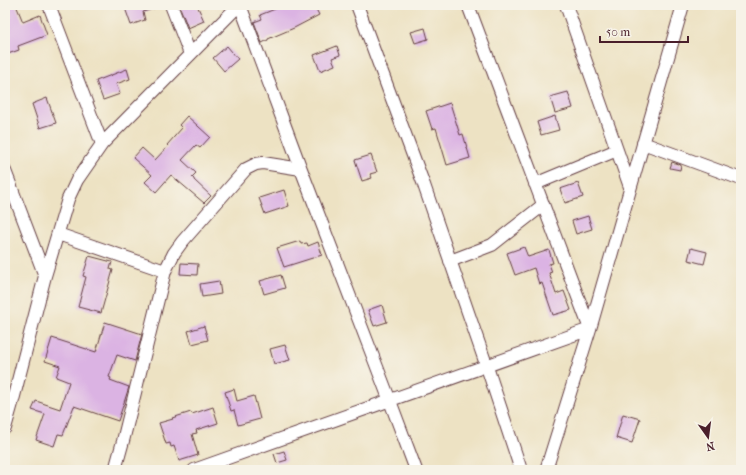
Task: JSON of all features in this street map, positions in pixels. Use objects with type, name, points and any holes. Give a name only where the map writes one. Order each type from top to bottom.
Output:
[{"type":"street","points":[[49,5],[102,144]]},
{"type":"street","points":[[171,5],[190,54]]},
{"type":"street","points":[[5,428],[45,276],[68,199],[77,180],[102,144],[239,5],[416,470]]},
{"type":"street","points":[[357,5],[424,185],[521,470]]},
{"type":"street","points":[[468,5],[590,330]]},
{"type":"street","points":[[566,5],[630,187]]},
{"type":"street","points":[[546,470],[590,330],[683,5]]},
{"type":"street","points":[[643,143],[741,179]]},
{"type":"street","points":[[535,184],[617,150]]},
{"type":"street","points":[[115,470],[165,271],[174,253],[246,169],[256,164],[263,163],[301,169]]},
{"type":"street","points":[[5,171],[45,276]]},
{"type":"street","points":[[450,261],[492,245],[544,205]]},
{"type":"street","points":[[58,234],[165,271]]},
{"type":"street","points":[[194,470],[590,330]]},
{"type":"building","points":[[5,5],[16,5],[23,22],[40,15],[47,35],[18,46],[19,50],[5,55]]},
{"type":"building","points":[[124,5],[159,5],[159,7],[143,12],[145,20],[131,25]]},
{"type":"building","points":[[179,5],[197,5],[204,21],[188,28]]},
{"type":"building","points":[[285,5],[314,5],[319,15],[262,43],[254,22],[262,19],[260,15]]},
{"type":"building","points":[[425,28],[428,39],[415,43],[411,32]]},
{"type":"building","points":[[227,46],[238,59],[224,71],[213,58]]},
{"type":"building","points":[[337,46],[340,55],[332,58],[335,65],[320,71],[314,55]]},
{"type":"building","points":[[127,69],[130,79],[116,84],[120,94],[103,100],[96,81]]},
{"type":"building","points":[[568,92],[573,108],[555,113],[550,97]]},
{"type":"building","points":[[47,98],[56,123],[40,128],[32,104]]},
{"type":"building","points":[[450,103],[460,135],[463,134],[470,158],[447,165],[436,128],[432,129],[426,111]]},
{"type":"building","points":[[187,116],[210,137],[200,148],[196,145],[182,160],[196,173],[192,177],[194,180],[211,196],[204,203],[171,175],[156,192],[145,182],[152,175],[133,158],[142,148],[155,160],[182,128],[179,125]]},
{"type":"building","points":[[555,116],[559,130],[541,135],[537,122]]},
{"type":"building","points":[[371,155],[377,172],[370,174],[372,178],[362,181],[355,160]]},
{"type":"building","points":[[672,162],[681,165],[680,170],[670,168]]},
{"type":"building","points":[[578,183],[583,197],[565,203],[560,189]]},
{"type":"building","points":[[284,190],[289,206],[265,214],[259,198]]},
{"type":"building","points":[[588,216],[592,229],[576,234],[572,221]]},
{"type":"building","points":[[300,241],[301,244],[307,243],[308,246],[318,242],[322,255],[284,267],[277,248]]},
{"type":"building","points":[[524,247],[528,257],[549,250],[553,263],[549,264],[552,272],[549,273],[556,294],[564,291],[571,310],[553,315],[542,283],[539,284],[534,268],[515,275],[507,253]]},
{"type":"building","points":[[691,248],[707,252],[704,264],[688,260]]},
{"type":"building","points":[[89,256],[112,262],[110,269],[113,270],[101,313],[78,307],[86,277],[83,276]]},
{"type":"building","points":[[181,263],[198,264],[197,275],[180,274]]},
{"type":"building","points":[[281,275],[285,288],[264,294],[260,281]]},
{"type":"building","points":[[219,281],[221,294],[202,297],[200,284]]},
{"type":"building","points":[[382,305],[387,322],[374,326],[368,310]]},
{"type":"building","points":[[105,322],[142,334],[135,361],[117,355],[109,377],[111,378],[110,380],[129,387],[118,421],[74,406],[63,435],[58,434],[54,446],[36,440],[45,414],[32,410],[36,401],[60,409],[69,382],[56,377],[60,366],[45,361],[52,338],[96,352]]},
{"type":"building","points":[[204,326],[208,340],[192,344],[188,331]]},
{"type":"building","points":[[285,345],[290,360],[274,364],[270,349]]},
{"type":"building","points":[[234,389],[237,401],[254,396],[260,419],[238,425],[234,410],[231,411],[225,392]]},
{"type":"building","points":[[213,407],[218,423],[196,430],[197,433],[192,434],[198,455],[179,461],[174,446],[171,447],[170,443],[166,444],[159,423],[191,412],[192,414]]},
{"type":"building","points":[[623,414],[640,419],[632,443],[616,438]]},
{"type":"building","points":[[284,451],[287,460],[277,463],[274,454]]}]
